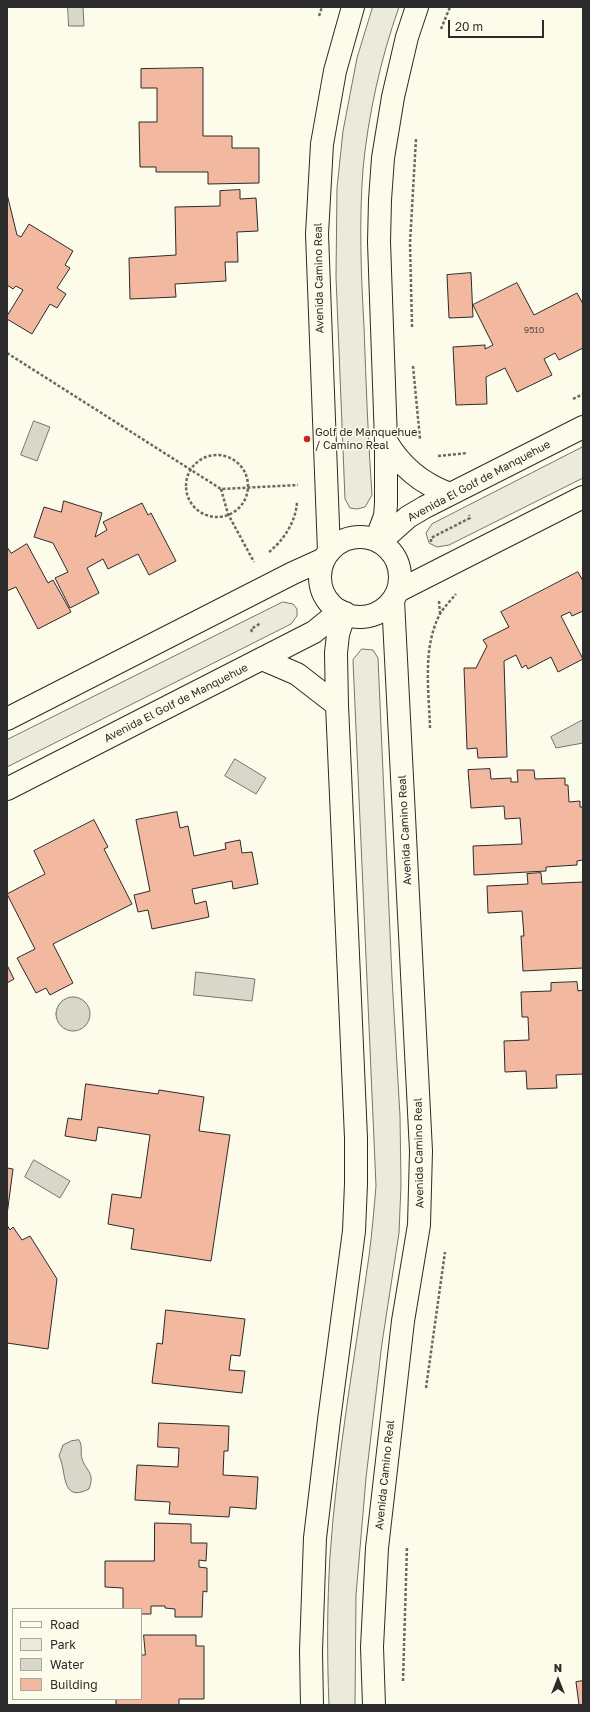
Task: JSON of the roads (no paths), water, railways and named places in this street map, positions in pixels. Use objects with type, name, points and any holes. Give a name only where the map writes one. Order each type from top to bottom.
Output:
[{"type":"main road","name":"Avenida Camino Real","points":[[327,556],[317,234],[322,144],[335,71],[353,7]]},
{"type":"main road","points":[[378,541],[385,516],[386,441],[379,242],[383,158],[393,97],[407,37],[417,7]]},
{"type":"main road","name":"Avenida El Golf de Manquehue","points":[[378,541],[408,517],[583,427]]},
{"type":"main road","points":[[386,441],[402,464],[412,474],[430,486],[454,492]]},
{"type":"main road","points":[[395,595],[400,575],[396,559],[386,547],[378,541],[361,537],[347,539],[334,547],[327,556],[322,567],[321,584],[328,599],[342,612],[352,616],[367,616],[382,610],[395,595],[434,573],[583,497]]},
{"type":"main road","points":[[7,719],[327,556]]},
{"type":"main road","name":"Avenida Camino Real","points":[[374,1705],[372,1647],[377,1548],[403,1322],[419,1225],[420,1166],[395,595]]},
{"type":"main road","points":[[312,1705],[311,1651],[315,1538],[354,1231],[356,1184],[354,1084],[337,705],[336,653],[342,612]]},
{"type":"main road","name":"Avenida El Golf de Manquehue","points":[[7,789],[314,632],[342,612]]},
{"type":"main road","points":[[262,659],[297,674],[337,705]]},
{"type":"water","points":[[68,7],[83,7],[84,26],[69,26]]},
{"type":"water","points":[[34,421],[50,427],[37,461],[21,455]]},
{"type":"water","points":[[583,720],[583,743],[556,748],[551,737]]},
{"type":"water","points":[[235,759],[266,778],[256,794],[225,776]]},
{"type":"water","points":[[196,972],[255,979],[252,1001],[194,995]]},
{"type":"water","points":[[70,997],[76,997],[80,998],[87,1004],[90,1014],[89,1021],[83,1028],[76,1031],[70,1031],[66,1030],[59,1024],[56,1017],[56,1011],[57,1007],[63,1000]]},
{"type":"water","points":[[34,1160],[70,1181],[60,1198],[25,1177]]},
{"type":"water","points":[[79,1440],[82,1459],[91,1476],[91,1484],[89,1489],[80,1492],[73,1492],[69,1489],[66,1483],[59,1456],[63,1445],[71,1441]]},
{"type":"place","name":"Golf de Manquehue / Camino Real","points":[[307,439]]}]
